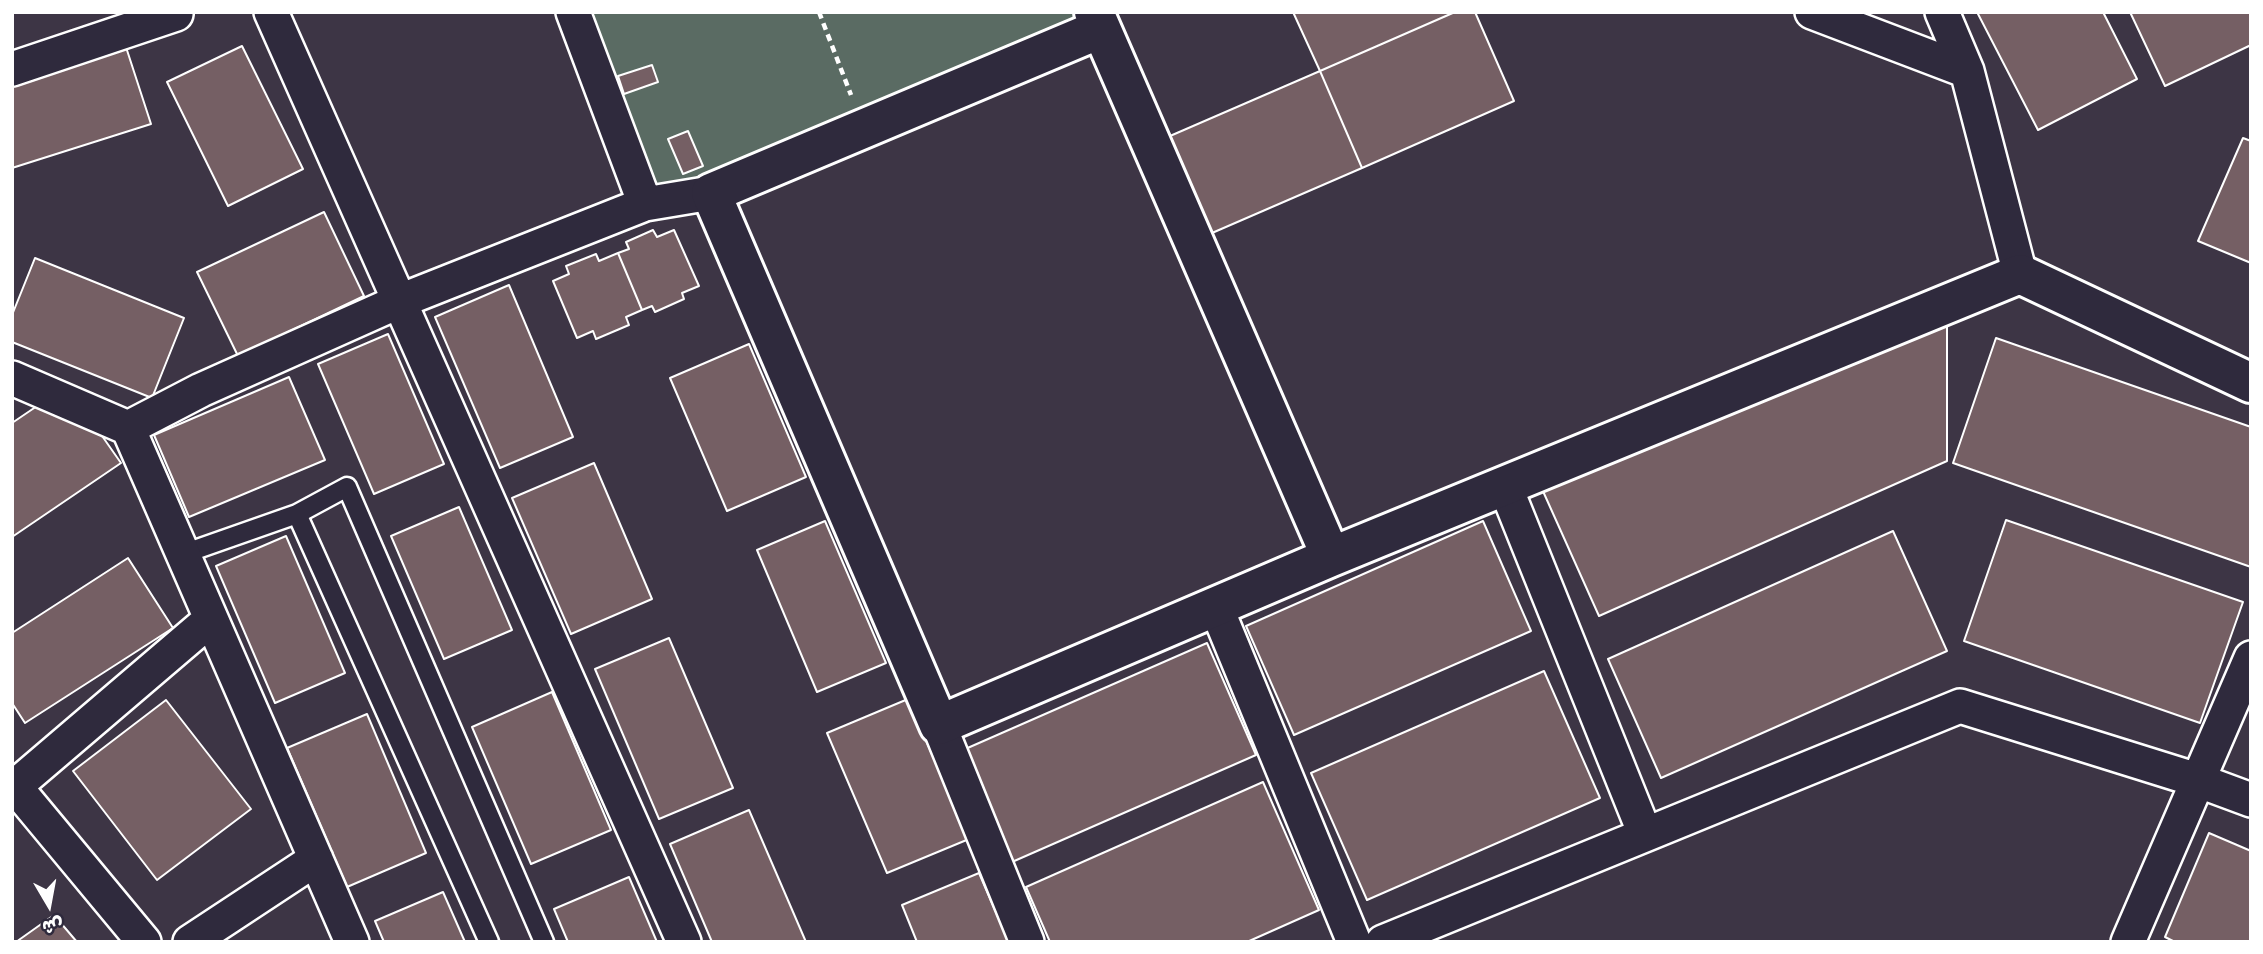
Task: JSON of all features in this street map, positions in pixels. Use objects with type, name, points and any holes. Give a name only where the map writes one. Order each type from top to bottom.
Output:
[{"type":"street","points":[[271,12],[684,942]]},
{"type":"street","points":[[573,12],[645,204]]},
{"type":"street","points":[[1812,12],[1967,71]]},
{"type":"street","points":[[1941,12],[1967,71],[2020,274]]},
{"type":"street","points":[[12,69],[177,13]]},
{"type":"street","points":[[128,428],[201,390],[400,301],[645,204],[711,193],[863,129],[1097,21],[1331,557]]},
{"type":"street","points":[[711,193],[939,725],[1027,942]]},
{"type":"street","points":[[939,725],[1331,557],[2020,274],[2251,383]]},
{"type":"street","points":[[12,378],[128,428],[352,942]]},
{"type":"street","points":[[1505,486],[1645,834]]},
{"type":"street","points":[[1216,607],[1353,942]]},
{"type":"street","points":[[144,942],[13,787],[211,619]]},
{"type":"street","points":[[2128,942],[2251,658]]},
{"type":"street","points":[[1383,942],[1430,932],[1645,834],[1960,706],[2197,780],[2251,800]]},
{"type":"street","points":[[190,942],[316,859]]},
{"type":"lane","points":[[183,554],[297,514],[347,487],[544,942]]},
{"type":"lane","points":[[297,514],[489,942]]},
{"type":"path","points":[[818,12],[863,129]]},
{"type":"green space","points":[[588,12],[1082,12],[1085,22],[707,184],[654,191]]},
{"type":"building","points":[[1293,12],[1455,12],[1320,71]]},
{"type":"building","points":[[1455,12],[1475,12],[1514,101],[1362,168],[1320,71]]},
{"type":"building","points":[[1977,12],[2103,12],[2137,79],[2038,130]]},
{"type":"building","points":[[2130,12],[2251,12],[2251,45],[2165,86]]},
{"type":"building","points":[[125,44],[151,124],[12,168],[12,81]]},
{"type":"building","points":[[242,46],[303,169],[228,206],[167,82]]},
{"type":"building","points":[[652,65],[658,82],[624,94],[618,76]]},
{"type":"building","points":[[1320,71],[1362,168],[1212,233],[1170,136]]},
{"type":"building","points":[[688,131],[703,166],[683,174],[668,139]]},
{"type":"building","points":[[2243,138],[2251,141],[2251,263],[2198,241]]},
{"type":"building","points":[[324,212],[364,296],[238,356],[197,272]]},
{"type":"building","points":[[653,230],[657,237],[674,230],[699,286],[682,293],[684,299],[655,312],[652,306],[642,310],[618,253],[629,249],[626,242]]},
{"type":"building","points":[[618,253],[642,310],[626,317],[629,325],[596,339],[593,331],[577,338],[553,281],[569,274],[566,266],[596,254],[599,261]]},
{"type":"building","points":[[35,258],[184,318],[152,398],[12,342],[12,315]]},
{"type":"building","points":[[509,285],[573,437],[500,468],[435,317]]},
{"type":"building","points":[[1947,319],[1947,461],[1599,616],[1542,489]]},
{"type":"building","points":[[388,334],[444,464],[374,494],[318,364]]},
{"type":"building","points":[[1996,338],[2251,427],[2251,567],[1953,463]]},
{"type":"building","points":[[749,344],[806,477],[727,511],[670,378]]},
{"type":"building","points":[[289,377],[325,460],[189,517],[154,435]]},
{"type":"building","points":[[43,402],[93,423],[121,463],[12,537],[12,423]]},
{"type":"building","points":[[594,463],[652,599],[571,634],[512,498]]},
{"type":"building","points":[[459,507],[512,630],[444,659],[391,536]]},
{"type":"building","points":[[2006,520],[2243,602],[2200,723],[1964,641]]},
{"type":"building","points":[[825,521],[886,663],[817,692],[757,550]]},
{"type":"building","points":[[1483,521],[1531,631],[1294,735],[1246,626]]},
{"type":"building","points":[[1893,531],[1947,651],[1661,778],[1608,659]]},
{"type":"building","points":[[286,536],[345,673],[275,703],[216,566]]},
{"type":"building","points":[[128,558],[173,628],[25,723],[12,703],[12,633]]},
{"type":"building","points":[[669,638],[733,788],[659,819],[595,669]]},
{"type":"building","points":[[1207,643],[1256,755],[1012,862],[963,750]]},
{"type":"building","points":[[1544,671],[1600,798],[1367,900],[1311,773]]},
{"type":"building","points":[[552,692],[611,830],[531,864],[472,727]]},
{"type":"building","points":[[908,699],[969,839],[887,873],[827,733]]},
{"type":"building","points":[[166,700],[251,809],[157,880],[73,771]]},
{"type":"building","points":[[367,714],[426,853],[347,887],[287,748]]},
{"type":"building","points":[[1263,782],[1319,910],[1247,942],[1050,942],[1026,887]]},
{"type":"building","points":[[749,810],[806,942],[712,942],[670,844]]},
{"type":"building","points":[[2209,833],[2251,851],[2251,942],[2175,942],[2165,937]]},
{"type":"building","points":[[979,873],[1009,942],[917,942],[902,905]]},
{"type":"building","points":[[629,877],[657,942],[568,942],[554,909]]},
{"type":"building","points":[[443,892],[465,942],[384,942],[375,921]]},
{"type":"building","points":[[54,915],[77,942],[16,942]]}]
